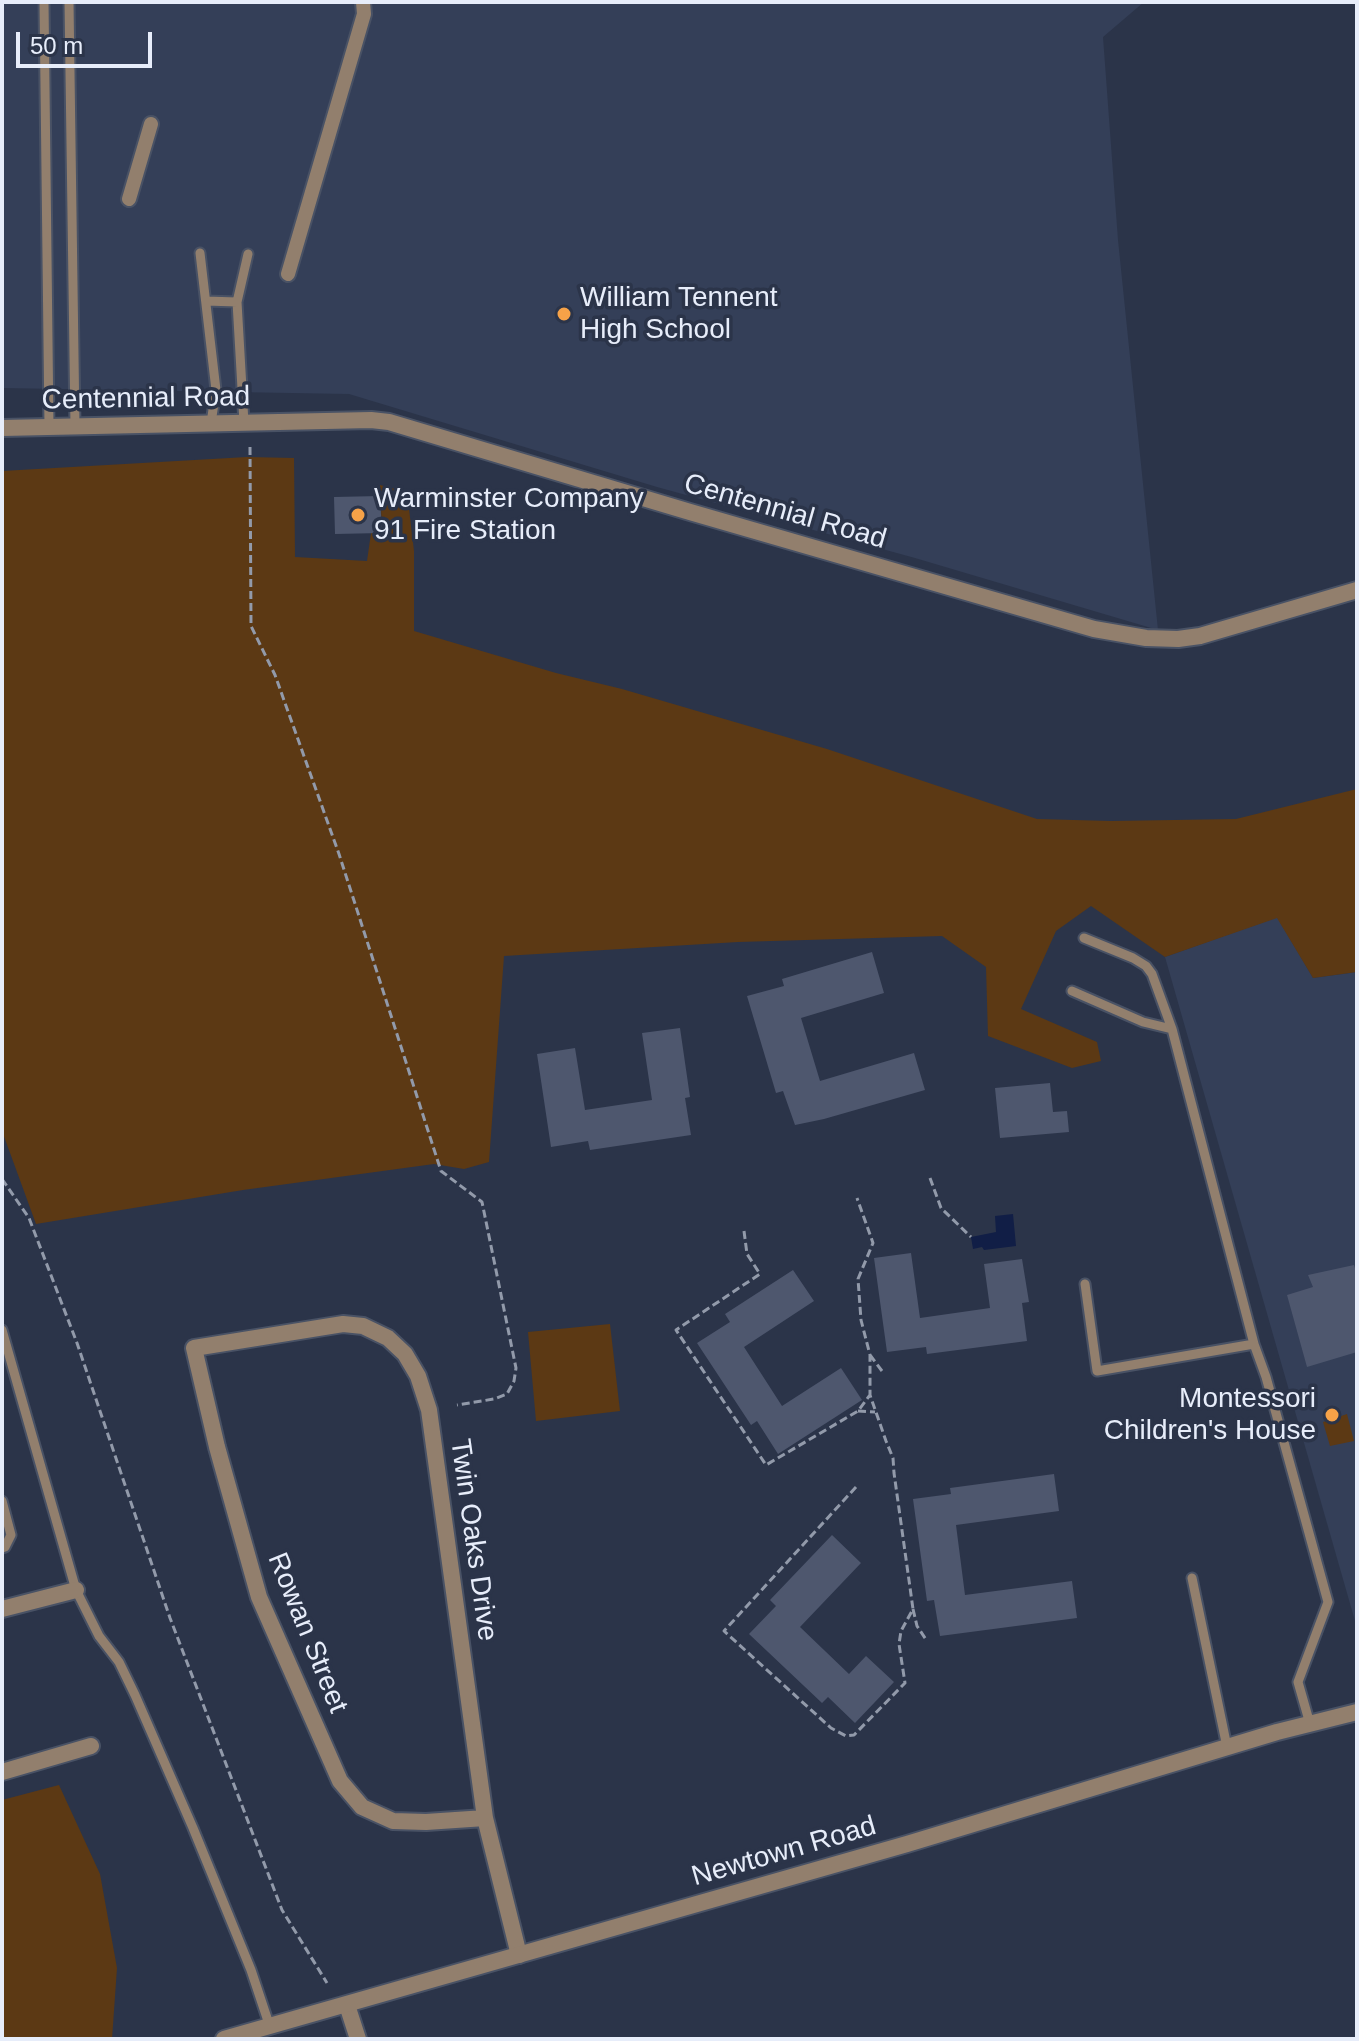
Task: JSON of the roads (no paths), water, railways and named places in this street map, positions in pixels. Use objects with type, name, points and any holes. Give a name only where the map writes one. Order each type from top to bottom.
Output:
[{"type":"street","points":[[288,274],[364,14],[363,2]]},
{"type":"street","points":[[129,199],[151,124]]},
{"type":"street","name":"Centennial Road","points":[[2,428],[389,422],[1079,625],[1146,638],[1200,636],[1357,590]]},
{"type":"street","name":"Twin Oaks Drive","points":[[194,1348],[343,1324],[363,1326],[388,1338],[405,1354],[418,1376],[429,1410],[485,1818],[519,1955]]},
{"type":"street","name":"Rowan Street","points":[[194,1348],[217,1447],[259,1597],[340,1781],[362,1807],[393,1821],[485,1818]]},
{"type":"street","points":[[2,1609],[76,1590]]},
{"type":"street","name":"Newtown Road","points":[[224,2039],[907,1844],[1227,1747],[1357,1712]]},
{"type":"street","points":[[2,1772],[91,1746]]},
{"type":"street","points":[[347,2005],[358,2039]]},
{"type":"lane","points":[[44,2],[49,427]]},
{"type":"lane","points":[[69,2],[75,426]]},
{"type":"lane","points":[[200,253],[216,390],[211,423]]},
{"type":"lane","points":[[244,423],[237,302],[248,254]]},
{"type":"lane","points":[[206,301],[237,302]]},
{"type":"lane","points":[[1084,938],[1146,966],[1152,974],[1172,1029],[1254,1344],[1266,1377],[1328,1602],[1298,1682],[1310,1724]]},
{"type":"lane","points":[[1072,991],[1143,1022],[1172,1029]]},
{"type":"lane","points":[[1085,1284],[1097,1371],[1254,1344]]},
{"type":"lane","points":[[2,1330],[76,1590],[99,1636],[119,1662],[146,1722],[251,1970],[270,2027]]},
{"type":"lane","points":[[2,1501],[11,1535],[2,1548]]},
{"type":"lane","points":[[1192,1578],[1227,1747]]},
{"type":"water","points":[[1013,1214],[1016,1246],[973,1249],[971,1237],[996,1232],[995,1216]]},
{"type":"place","name":"William Tennent High School","points":[[564,314]]},
{"type":"place","name":"Warminster Company 91 Fire Station","points":[[358,515]]},
{"type":"place","name":"Montessori Children's House","points":[[1332,1415]]}]
